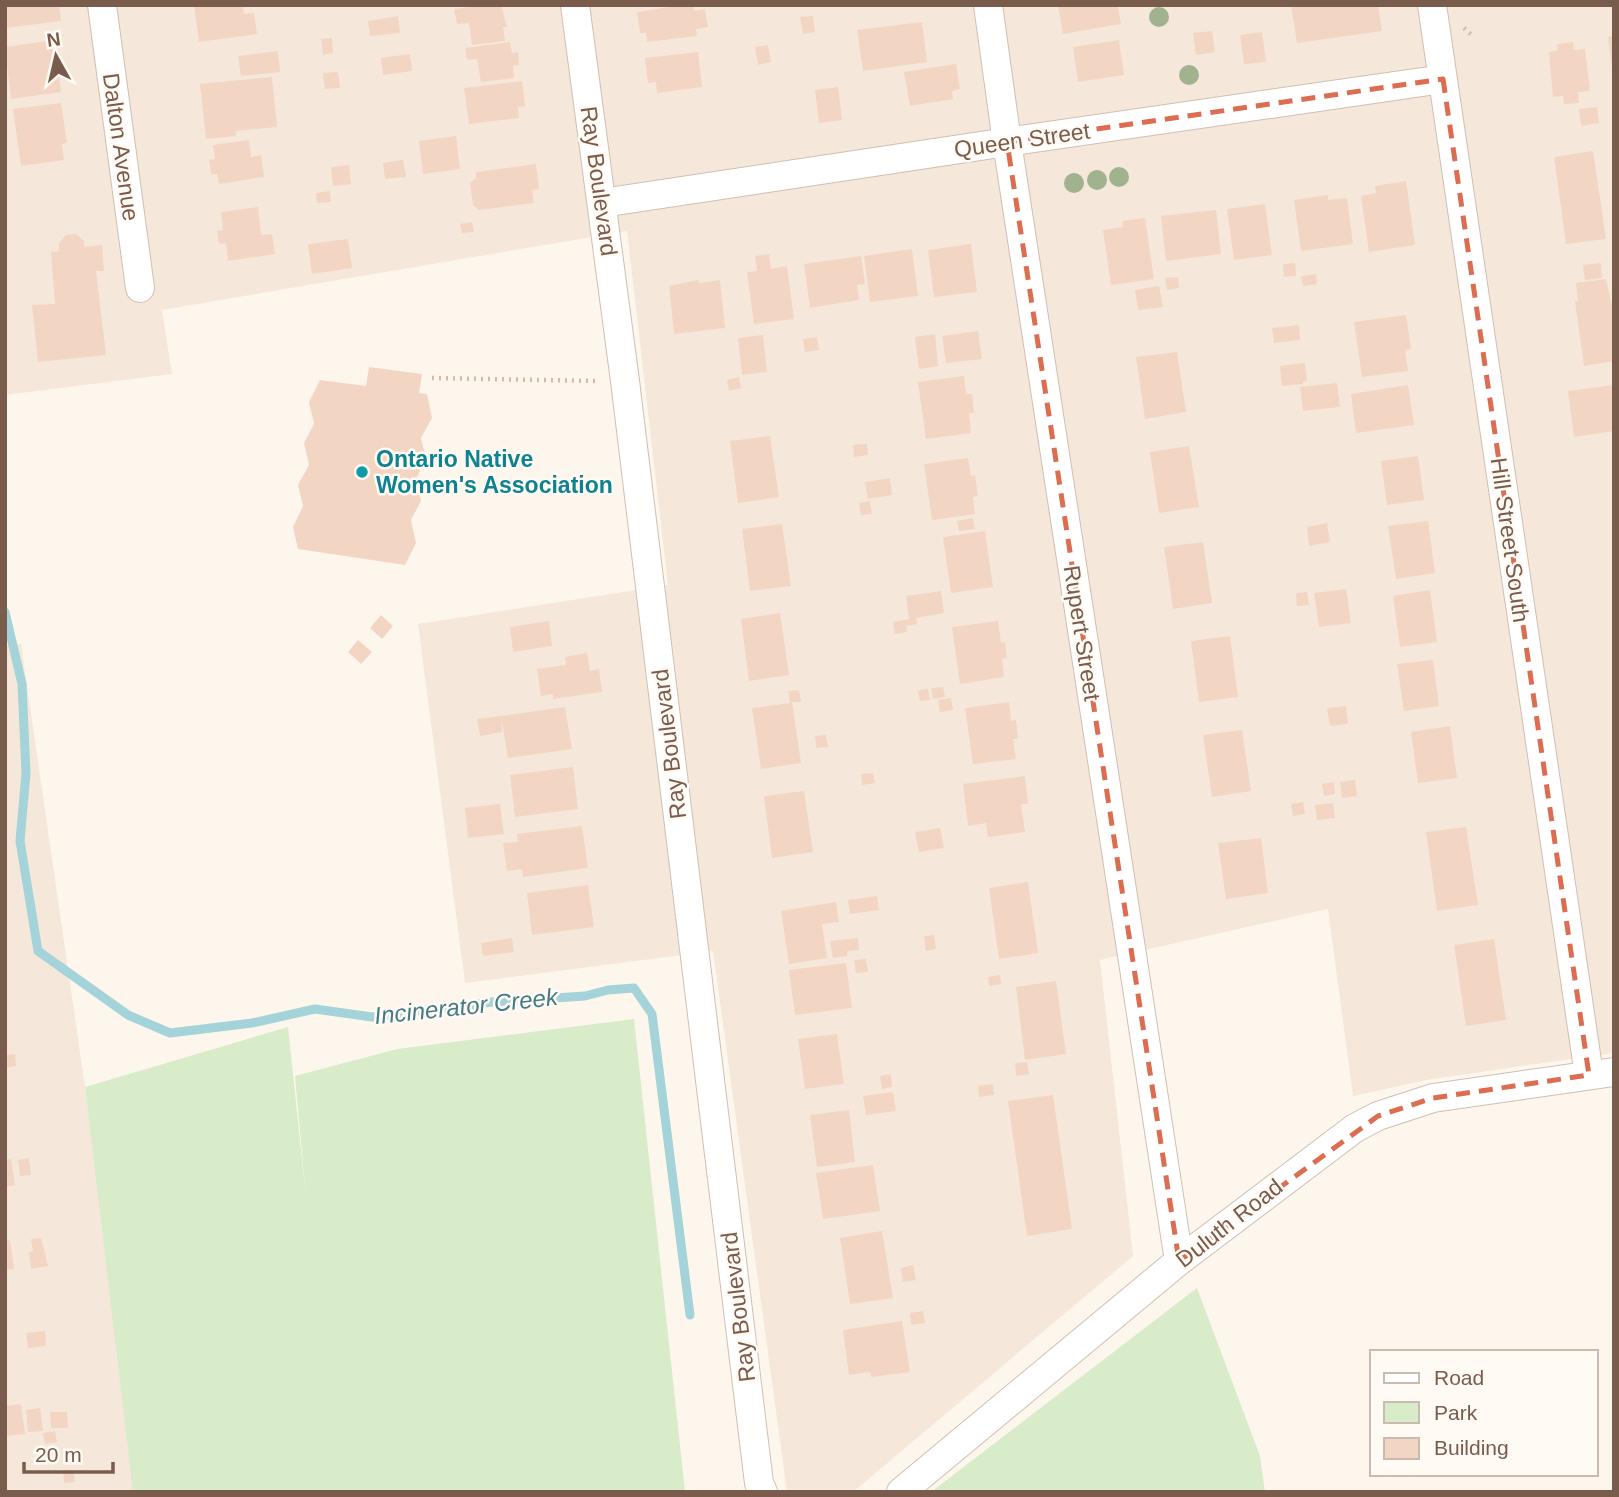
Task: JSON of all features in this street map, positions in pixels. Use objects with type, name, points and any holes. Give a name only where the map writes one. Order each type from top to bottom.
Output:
[{"type":"street","name":"Dalton Avenue","points":[[103,5],[141,288]]},
{"type":"street","name":"Ray Boulevard","points":[[575,5],[625,381],[761,1487]]},
{"type":"street","name":"Rupert Street","points":[[988,5],[1178,1261]]},
{"type":"street","name":"Hill Street South","points":[[1433,5],[1601,1074]]},
{"type":"street","name":"Queen Street","points":[[602,204],[1443,79]]},
{"type":"street","name":"Duluth Road","points":[[901,1492],[1178,1261],[1331,1144],[1378,1116],[1433,1098],[1601,1074]]},
{"type":"path","points":[[1464,28],[1474,37]]},
{"type":"path","points":[[432,379],[625,381]]},
{"type":"highlighted area","points":[[1443,79],[1589,1075],[1433,1098],[1378,1116],[1179,1261],[1007,142]]},
{"type":"shaded area","points":[[5,5],[1614,5],[1614,1053],[1432,1079],[1353,1096],[1328,909],[1100,960],[1133,1256],[853,1492],[787,1492],[713,951],[465,983],[418,624],[668,585],[627,231],[162,310],[172,374],[5,395]]},
{"type":"shaded area","points":[[21,644],[85,1087],[137,1492],[5,1492],[5,646]]},
{"type":"green space","points":[[634,1019],[685,1492],[133,1492],[85,1087],[288,1027],[306,1197],[295,1076],[397,1049]]},
{"type":"green space","points":[[1197,1288],[1260,1456],[1265,1492],[931,1492]]},
{"type":"building","points":[[5,5],[59,5],[61,21],[5,28]]},
{"type":"building","points":[[194,5],[243,5],[244,14],[254,13],[257,34],[199,42]]},
{"type":"building","points":[[501,5],[507,27],[503,27],[505,41],[472,45],[469,23],[457,24],[454,9]]},
{"type":"building","points":[[693,5],[694,11],[705,9],[708,27],[696,29],[697,36],[647,42],[646,33],[640,33],[637,12]]},
{"type":"building","points":[[1058,5],[1118,7],[1121,24],[1063,34]]},
{"type":"building","points":[[1291,5],[1378,5],[1382,31],[1297,43]]},
{"type":"building","points":[[398,16],[400,33],[370,36],[368,21]]},
{"type":"building","points":[[813,16],[815,32],[803,34],[800,17]]},
{"type":"building","points":[[922,22],[927,62],[863,71],[857,30]]},
{"type":"building","points":[[1212,31],[1215,52],[1196,55],[1193,33]]},
{"type":"building","points":[[1262,32],[1266,62],[1244,64],[1240,35]]},
{"type":"building","points":[[1614,36],[1614,66],[1612,66],[1608,37]]},
{"type":"building","points":[[332,38],[333,53],[323,55],[321,39]]},
{"type":"building","points":[[54,40],[61,92],[11,99],[5,47]]},
{"type":"building","points":[[1119,40],[1124,75],[1078,82],[1073,47]]},
{"type":"building","points":[[510,42],[512,53],[518,52],[519,65],[513,66],[514,78],[481,82],[477,59],[467,60],[465,48]]},
{"type":"building","points":[[1573,42],[1574,50],[1585,49],[1590,91],[1578,92],[1579,103],[1564,104],[1563,96],[1553,97],[1549,52],[1558,50],[1557,44]]},
{"type":"building","points":[[768,45],[771,62],[758,65],[755,47]]},
{"type":"building","points":[[278,51],[280,72],[241,76],[238,56]]},
{"type":"building","points":[[698,52],[702,87],[657,93],[656,82],[648,83],[645,58]]},
{"type":"building","points":[[410,54],[412,71],[383,75],[381,58]]},
{"type":"building","points":[[956,64],[960,89],[952,91],[953,99],[910,106],[904,72]]},
{"type":"building","points":[[338,72],[340,88],[325,89],[323,73]]},
{"type":"building","points":[[272,77],[277,127],[236,131],[236,136],[206,139],[200,84]]},
{"type":"building","points":[[522,81],[525,106],[518,107],[519,118],[469,124],[464,88]]},
{"type":"building","points":[[838,87],[842,120],[819,123],[815,90]]},
{"type":"building","points":[[61,103],[67,143],[62,144],[64,160],[21,166],[13,109]]},
{"type":"building","points":[[1597,107],[1599,123],[1581,126],[1579,109]]},
{"type":"building","points":[[456,136],[460,169],[423,174],[419,141]]},
{"type":"building","points":[[249,140],[251,157],[261,155],[264,177],[219,184],[217,174],[211,174],[209,160],[215,159],[213,145]]},
{"type":"building","points":[[1593,151],[1606,239],[1566,244],[1554,157]]},
{"type":"building","points":[[403,160],[406,177],[385,179],[383,163]]},
{"type":"building","points":[[536,164],[539,189],[532,190],[534,203],[479,210],[473,205],[470,183],[476,178],[476,172]]},
{"type":"building","points":[[349,165],[351,184],[333,186],[331,167]]},
{"type":"building","points":[[1406,181],[1415,245],[1369,252],[1361,196],[1376,193],[1375,186]]},
{"type":"building","points":[[330,191],[331,202],[317,203],[316,193]]},
{"type":"building","points":[[1328,195],[1328,200],[1347,198],[1353,244],[1301,251],[1294,200]]},
{"type":"building","points":[[1265,204],[1272,255],[1234,260],[1227,209]]},
{"type":"building","points":[[258,207],[261,235],[272,234],[275,254],[228,261],[226,243],[219,244],[217,231],[223,230],[221,212]]},
{"type":"building","points":[[1216,210],[1221,254],[1166,261],[1161,216]]},
{"type":"building","points":[[1145,218],[1154,279],[1111,285],[1103,230],[1123,227],[1122,221]]},
{"type":"building","points":[[472,222],[474,232],[462,233],[460,224]]},
{"type":"building","points":[[76,234],[84,241],[84,247],[102,245],[104,271],[96,271],[106,355],[38,362],[32,305],[55,304],[51,252],[59,251],[59,243],[66,235]]},
{"type":"building","points":[[348,239],[352,268],[312,274],[308,244]]},
{"type":"building","points":[[971,244],[977,292],[934,297],[928,250]]},
{"type":"building","points":[[912,249],[918,296],[870,302],[864,256]]},
{"type":"building","points":[[769,254],[771,269],[787,266],[794,319],[754,324],[747,272],[757,271],[755,256]]},
{"type":"building","points":[[861,256],[865,284],[857,285],[859,300],[810,308],[804,264]]},
{"type":"building","points":[[1295,263],[1296,276],[1284,277],[1283,264]]},
{"type":"building","points":[[1601,263],[1602,278],[1585,280],[1583,265]]},
{"type":"building","points":[[1316,274],[1317,284],[1303,286],[1301,276]]},
{"type":"building","points":[[1178,277],[1179,288],[1167,290],[1165,278]]},
{"type":"building","points":[[1606,279],[1614,316],[1614,361],[1584,366],[1575,301],[1578,301],[1576,283]]},
{"type":"building","points":[[698,280],[699,283],[720,280],[725,328],[674,334],[669,286]]},
{"type":"building","points":[[1159,286],[1163,307],[1138,310],[1135,290]]},
{"type":"building","points":[[1406,315],[1411,349],[1405,350],[1408,371],[1362,377],[1354,322]]},
{"type":"building","points":[[1299,325],[1300,340],[1274,343],[1272,328]]},
{"type":"building","points":[[978,331],[982,359],[946,363],[942,336]]},
{"type":"building","points":[[935,334],[938,366],[919,369],[915,337]]},
{"type":"building","points":[[763,335],[767,372],[742,375],[738,338]]},
{"type":"building","points":[[817,337],[819,350],[805,352],[803,339]]},
{"type":"building","points":[[1177,352],[1186,412],[1145,419],[1136,357]]},
{"type":"building","points":[[1305,363],[1307,381],[1303,384],[1282,386],[1280,366]]},
{"type":"building","name":"Ontario Native Women's Association","points":[[369,367],[422,374],[419,393],[427,394],[432,418],[421,438],[426,459],[416,479],[421,501],[411,520],[416,543],[405,565],[298,549],[293,527],[303,506],[298,485],[309,465],[304,443],[314,424],[309,402],[320,380],[366,386]]},
{"type":"building","points":[[964,376],[966,394],[972,394],[974,413],[969,413],[971,433],[926,439],[918,382]]},
{"type":"building","points":[[739,377],[741,388],[729,391],[727,380]]},
{"type":"building","points":[[1337,383],[1340,407],[1303,411],[1300,387]]},
{"type":"building","points":[[1408,385],[1414,425],[1356,433],[1351,394]]},
{"type":"building","points":[[1614,385],[1614,431],[1574,437],[1568,391]]},
{"type":"building","points":[[770,436],[779,497],[738,503],[730,441]]},
{"type":"building","points":[[867,444],[868,455],[854,457],[853,445]]},
{"type":"building","points":[[1189,446],[1199,507],[1159,513],[1150,452]]},
{"type":"building","points":[[1418,456],[1424,500],[1387,505],[1381,461]]},
{"type":"building","points":[[968,458],[971,476],[975,475],[978,496],[973,497],[975,514],[932,520],[924,464]]},
{"type":"building","points":[[890,478],[892,495],[868,499],[865,482]]},
{"type":"building","points":[[870,501],[872,514],[861,515],[859,503]]},
{"type":"building","points":[[973,518],[975,529],[959,531],[957,521]]},
{"type":"building","points":[[1428,521],[1435,573],[1396,579],[1388,526]]},
{"type":"building","points":[[1327,523],[1330,542],[1309,546],[1307,527]]},
{"type":"building","points":[[782,524],[791,586],[750,591],[742,529]]},
{"type":"building","points":[[985,531],[993,587],[951,593],[943,537]]},
{"type":"building","points":[[1203,542],[1212,603],[1173,609],[1164,547]]},
{"type":"building","points":[[1346,589],[1351,623],[1319,627],[1314,593]]},
{"type":"building","points":[[1430,590],[1437,642],[1400,647],[1393,596]]},
{"type":"building","points":[[941,591],[944,613],[916,618],[917,624],[906,626],[907,632],[895,634],[893,622],[909,619],[906,596]]},
{"type":"building","points":[[1307,592],[1309,605],[1297,606],[1296,593]]},
{"type":"building","points":[[780,613],[789,675],[749,681],[741,619]]},
{"type":"building","points":[[381,615],[393,626],[382,639],[370,628]]},
{"type":"building","points":[[549,621],[552,646],[513,652],[510,627]]},
{"type":"building","points":[[998,621],[1001,643],[1005,642],[1007,658],[1002,659],[1004,677],[960,684],[952,627]]},
{"type":"building","points":[[1230,636],[1238,697],[1199,702],[1191,641]]},
{"type":"building","points":[[358,640],[372,652],[361,664],[348,652]]},
{"type":"building","points":[[587,653],[590,671],[599,669],[602,692],[553,699],[553,694],[541,696],[537,669],[566,665],[565,657]]},
{"type":"building","points":[[1433,660],[1439,706],[1404,711],[1397,664]]},
{"type":"building","points":[[943,687],[945,697],[933,699],[931,688]]},
{"type":"building","points":[[928,689],[930,700],[920,701],[918,690]]},
{"type":"building","points":[[799,690],[801,702],[792,702],[801,763],[761,769],[752,708],[790,703],[788,691]]},
{"type":"building","points":[[951,698],[953,710],[940,712],[938,700]]},
{"type":"building","points":[[1009,702],[1011,721],[1016,720],[1018,739],[1013,739],[1016,759],[973,764],[965,708]]},
{"type":"building","points":[[1346,706],[1348,724],[1330,726],[1327,708]]},
{"type":"building","points":[[565,707],[572,749],[508,758],[501,716]]},
{"type":"building","points":[[501,716],[502,732],[480,736],[477,719]]},
{"type":"building","points":[[1450,726],[1457,778],[1418,783],[1411,732]]},
{"type":"building","points":[[1242,730],[1251,791],[1212,797],[1203,735]]},
{"type":"building","points":[[826,735],[828,747],[816,748],[815,736]]},
{"type":"building","points":[[573,767],[578,809],[515,817],[510,775]]},
{"type":"building","points":[[873,773],[875,783],[862,785],[861,774]]},
{"type":"building","points":[[1025,776],[1028,804],[1021,804],[1025,832],[988,837],[986,823],[968,826],[963,784]]},
{"type":"building","points":[[1355,780],[1357,796],[1342,798],[1340,782]]},
{"type":"building","points":[[1334,782],[1335,794],[1324,796],[1322,784]]},
{"type":"building","points":[[804,791],[813,852],[772,858],[764,796]]},
{"type":"building","points":[[1303,802],[1305,814],[1293,816],[1291,804]]},
{"type":"building","points":[[1333,803],[1335,818],[1317,820],[1315,805]]},
{"type":"building","points":[[500,804],[504,834],[468,838],[465,808]]},
{"type":"building","points":[[582,826],[588,868],[523,877],[522,869],[507,871],[503,843],[518,842],[517,834]]},
{"type":"building","points":[[1466,827],[1478,905],[1437,911],[1426,832]]},
{"type":"building","points":[[940,828],[944,848],[919,852],[915,832]]},
{"type":"building","points":[[1261,838],[1268,893],[1226,899],[1218,843]]},
{"type":"building","points":[[1028,882],[1038,953],[999,959],[989,888]]},
{"type":"building","points":[[588,885],[594,927],[532,935],[527,893]]},
{"type":"building","points":[[877,896],[879,910],[850,914],[848,900]]},
{"type":"building","points":[[836,902],[839,922],[822,924],[827,958],[789,964],[781,911]]},
{"type":"building","points":[[934,935],[936,949],[926,951],[924,936]]},
{"type":"building","points":[[512,938],[514,952],[483,956],[481,943]]},
{"type":"building","points":[[858,938],[859,950],[847,951],[847,956],[833,958],[830,941]]},
{"type":"building","points":[[1494,939],[1506,1020],[1466,1026],[1454,945]]},
{"type":"building","points":[[866,959],[868,972],[856,973],[854,960]]},
{"type":"building","points":[[846,963],[852,1008],[795,1015],[789,970]]},
{"type":"building","points":[[1000,975],[1001,984],[989,986],[988,977]]},
{"type":"building","points":[[1056,981],[1066,1054],[1025,1060],[1016,987]]},
{"type":"building","points":[[837,1034],[844,1084],[805,1089],[798,1039]]},
{"type":"building","points":[[15,1054],[16,1066],[5,1068],[5,1055]]},
{"type":"building","points":[[1027,1062],[1029,1074],[1016,1076],[1015,1063]]},
{"type":"building","points":[[891,1074],[892,1087],[882,1089],[880,1076]]},
{"type":"building","points":[[993,1084],[994,1095],[979,1097],[978,1086]]},
{"type":"building","points":[[893,1092],[896,1111],[866,1115],[863,1096]]},
{"type":"building","points":[[1053,1095],[1072,1229],[1027,1236],[1008,1101]]},
{"type":"building","points":[[849,1110],[855,1162],[817,1167],[810,1115]]},
{"type":"building","points":[[29,1158],[31,1175],[20,1176],[18,1160]]},
{"type":"building","points":[[11,1159],[15,1185],[5,1187],[5,1160]]},
{"type":"building","points":[[873,1165],[880,1211],[823,1219],[816,1173]]},
{"type":"building","points":[[882,1231],[893,1298],[850,1304],[840,1238]]},
{"type":"building","points":[[41,1238],[48,1266],[31,1269],[31,1239]]},
{"type":"building","points":[[10,1240],[14,1269],[5,1270],[5,1241]]},
{"type":"building","points":[[913,1265],[916,1280],[903,1282],[901,1268]]},
{"type":"building","points":[[923,1311],[925,1323],[911,1325],[910,1313]]},
{"type":"building","points":[[902,1321],[910,1372],[871,1377],[870,1372],[849,1375],[843,1330]]},
{"type":"building","points":[[45,1331],[46,1346],[28,1348],[26,1333]]},
{"type":"building","points":[[21,1404],[25,1434],[5,1436],[5,1406]]},
{"type":"building","points":[[40,1408],[43,1431],[28,1432],[26,1410]]},
{"type":"building","points":[[50,1412],[67,1412],[68,1428],[51,1428]]},
{"type":"building","points":[[55,1431],[57,1442],[45,1444],[43,1433]]},
{"type":"building","points":[[73,1470],[75,1482],[64,1483],[63,1471]]},
{"type":"waterway","name":"Incinerator Creek","points":[[5,612],[22,684],[26,773],[20,841],[38,951],[128,1015],[170,1033],[252,1023],[315,1009],[372,1017],[492,1002],[585,996],[608,990],[634,988],[652,1014],[690,1315]]},
{"type":"place","name":"Ontario Native Women's Association","points":[[362,472]]}]
